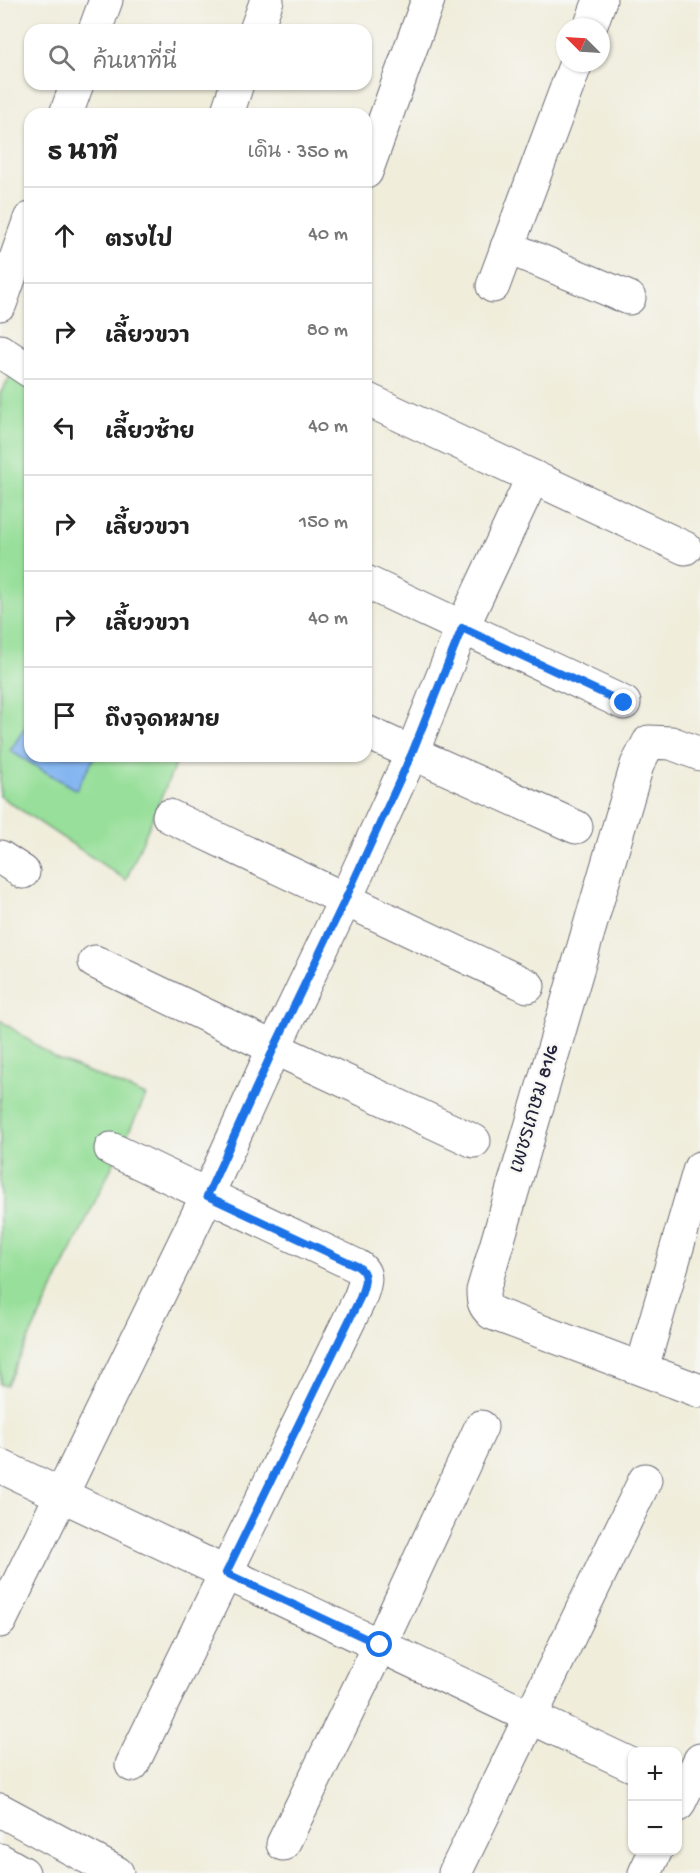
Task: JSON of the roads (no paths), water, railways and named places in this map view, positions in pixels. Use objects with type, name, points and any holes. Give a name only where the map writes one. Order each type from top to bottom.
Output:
[{"type":"street","points":[[97,24],[106,0]]},
{"type":"street","points":[[258,24],[267,0]]},
{"type":"street","points":[[372,155],[428,0]]},
{"type":"street","points":[[593,18],[600,0]]},
{"type":"street","points":[[493,286],[573,72]]},
{"type":"street","points":[[68,108],[75,90]]},
{"type":"street","points":[[229,108],[235,90]]},
{"type":"street","points":[[0,304],[24,236]]},
{"type":"street","points":[[507,247],[629,298]]},
{"type":"street","points":[[0,351],[24,367]]},
{"type":"street","points":[[372,402],[685,548]]},
{"type":"street","points":[[0,1621],[207,1196],[274,1048],[345,900],[412,753],[462,628],[533,477]]},
{"type":"street","points":[[372,585],[624,703]]},
{"type":"street","points":[[372,735],[576,826]]},
{"type":"street","name":"เพชรเกษม 81/6","points":[[700,754],[671,743],[649,742],[637,765],[483,1291],[485,1307],[492,1313],[700,1391]]},
{"type":"street","points":[[169,816],[528,986]]},
{"type":"street","points":[[95,962],[474,1141]]},
{"type":"street","points":[[111,1149],[357,1266],[365,1275],[365,1284],[360,1298],[132,1765]]},
{"type":"street","points":[[642,1368],[700,1168]]},
{"type":"street","points":[[283,1844],[380,1645],[481,1426]]},
{"type":"street","points":[[0,1466],[628,1763]]},
{"type":"street","points":[[455,1873],[645,1480]]},
{"type":"street","points":[[685,1795],[700,1760]]},
{"type":"street","points":[[0,1810],[117,1873]]},
{"type":"street","points":[[645,1873],[654,1855]]},
{"type":"street","points":[[0,1860],[23,1873]]},
{"type":"water","points":[[24,729],[24,759],[10,751]]},
{"type":"water","points":[[29,762],[92,762],[76,790]]}]
